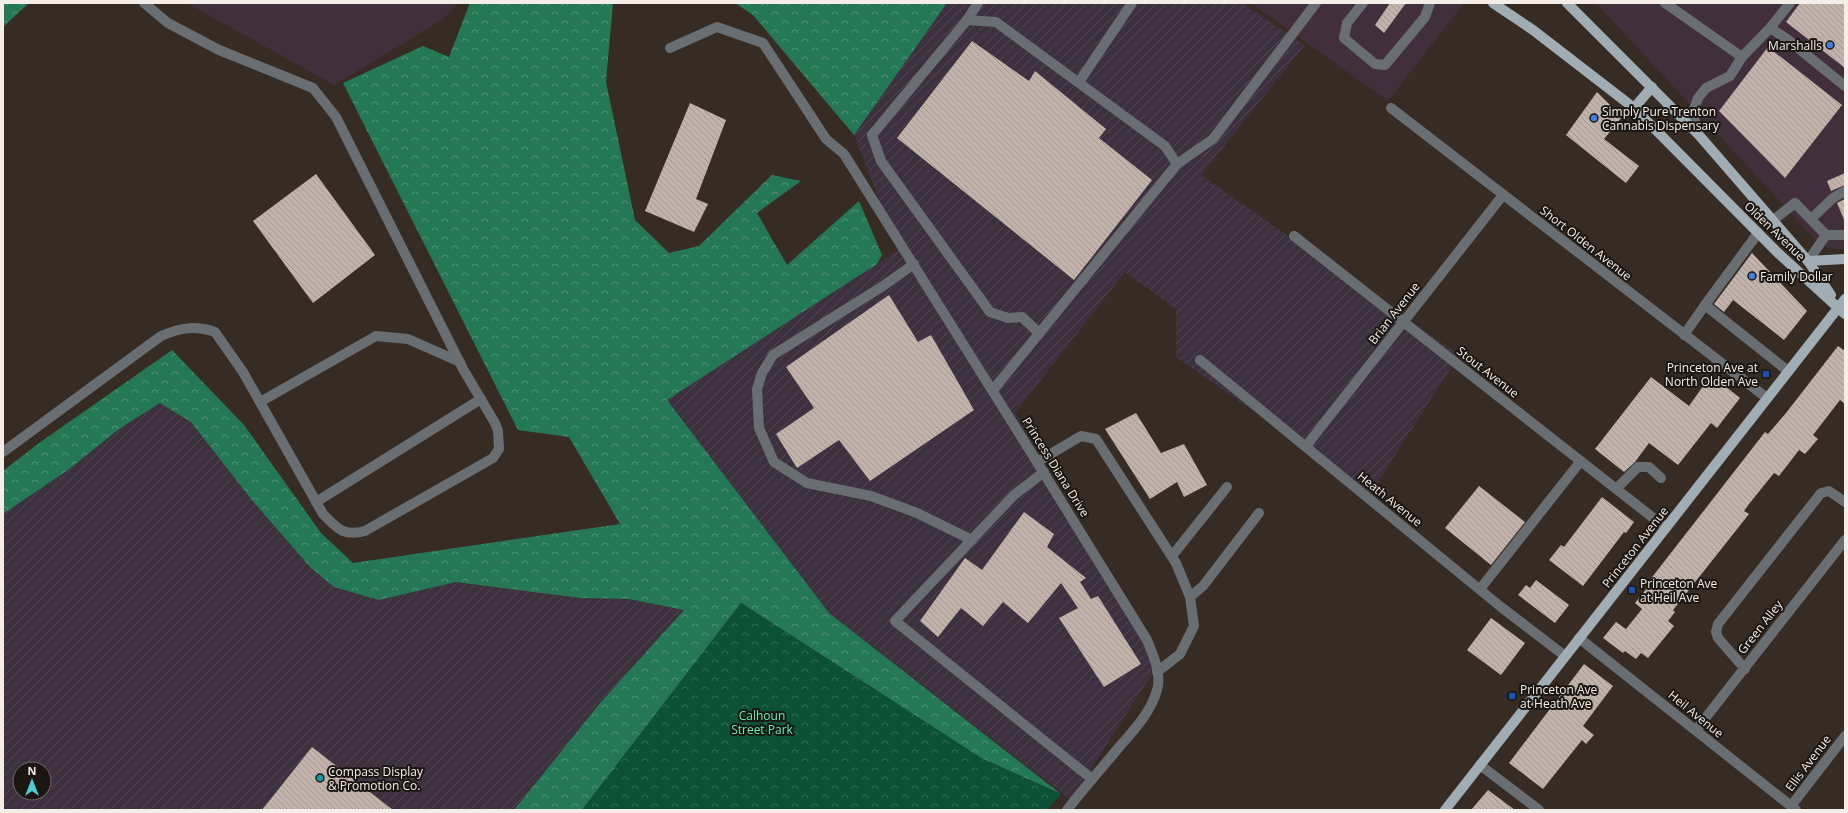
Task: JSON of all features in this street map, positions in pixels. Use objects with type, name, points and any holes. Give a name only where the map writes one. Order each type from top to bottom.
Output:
[{"type":"main road","name":"Olden Avenue","points":[[1493,3],[1586,69],[1634,108],[1758,233],[1843,306]]},
{"type":"main road","points":[[1508,3],[1516,18]]},
{"type":"main road","name":"Olden Avenue","points":[[1567,3],[1698,134],[1772,222],[1808,261],[1843,306]]},
{"type":"main road","points":[[1634,108],[1652,87]]},
{"type":"main road","points":[[1808,261],[1845,259]]},
{"type":"main road","name":"Princeton Avenue","points":[[1445,810],[1788,371],[1843,306]]},
{"type":"street","points":[[3,452],[161,336],[180,328],[204,328],[215,332],[243,372],[323,514],[340,531],[350,534],[365,531],[493,458],[499,449],[498,431],[460,362],[336,117],[313,88],[219,50],[168,24],[144,3]]},
{"type":"street","points":[[978,3],[967,20],[872,135],[881,161],[990,312],[1008,318],[1022,317],[1039,333]]},
{"type":"street","points":[[1079,82],[1132,3]]},
{"type":"street","points":[[993,390],[1177,164],[1213,139],[1316,3]]},
{"type":"street","points":[[1363,3],[1347,24],[1344,38],[1375,64],[1386,64],[1425,17],[1430,3]]},
{"type":"street","points":[[1572,3],[1586,21]]},
{"type":"street","points":[[1665,3],[1742,57]]},
{"type":"street","points":[[1698,134],[1693,112],[1698,98],[1706,88],[1730,76],[1742,57],[1770,28],[1790,3]]},
{"type":"street","points":[[967,20],[996,22],[1165,146],[1177,164]]},
{"type":"street","name":"Princess Diana Drive","points":[[670,48],[717,27],[763,43],[826,139],[844,154],[993,390],[1147,640],[1154,657],[1157,672],[1157,689],[1150,706],[1139,723],[1067,810]]},
{"type":"street","points":[[1770,28],[1787,38],[1845,86]]},
{"type":"street","name":"Short Olden Avenue","points":[[1391,108],[1767,398]]},
{"type":"street","points":[[1811,219],[1833,198],[1845,191]]},
{"type":"street","name":"Brian Avenue","points":[[1306,446],[1503,195]]},
{"type":"street","points":[[1772,222],[1795,203],[1826,235]]},
{"type":"street","points":[[1808,261],[1826,235],[1843,232]]},
{"type":"street","points":[[1684,335],[1758,233]]},
{"type":"street","name":"Stout Avenue","points":[[1294,236],[1666,528]]},
{"type":"street","points":[[914,264],[883,286],[773,355],[762,373],[757,389],[759,428],[774,462],[807,483],[871,496],[917,513],[972,540]]},
{"type":"street","points":[[1705,305],[1788,371]]},
{"type":"street","points":[[260,402],[376,336],[408,339],[460,362]]},
{"type":"street","name":"Heath Avenue","points":[[1200,360],[1480,589],[1565,656]]},
{"type":"street","points":[[316,502],[481,399]]},
{"type":"street","points":[[1037,462],[1081,436],[1096,439],[1172,556],[1190,597],[1194,626],[1180,654],[1157,672]]},
{"type":"street","points":[[1480,589],[1580,462]]},
{"type":"street","points":[[1616,489],[1638,467],[1649,467],[1661,478]]},
{"type":"street","points":[[1044,472],[1014,495],[895,621],[1092,779]]},
{"type":"street","points":[[1172,556],[1227,487]]},
{"type":"street","points":[[1744,668],[1718,638],[1716,632],[1718,624],[1813,500],[1821,493],[1829,491],[1845,502]]},
{"type":"street","points":[[1190,597],[1203,586],[1259,513]]},
{"type":"street","name":"Green Alley","points":[[1696,730],[1845,540]]},
{"type":"street","name":"Heil Avenue","points":[[1580,638],[1794,808]]},
{"type":"street","name":"Ellis Avenue","points":[[1794,808],[1845,736]]},
{"type":"street","points":[[1480,765],[1538,810]]},
{"type":"shaded area","points":[[187,3],[458,3],[442,20],[334,85]]},
{"type":"shaded area","points":[[947,3],[1242,3],[1305,45],[1201,175],[1459,355],[1371,493],[1176,357],[1176,309],[1125,272],[1015,413],[1160,662],[1071,800],[829,613],[667,400],[905,246],[885,214],[854,135]]},
{"type":"shaded area","points":[[1251,3],[1464,3],[1388,101]]},
{"type":"shaded area","points":[[1596,3],[1845,3],[1845,249],[1827,248],[1814,238]]},
{"type":"shaded area","points":[[160,403],[191,422],[251,499],[310,567],[379,600],[456,582],[581,598],[629,599],[685,610],[601,702],[514,810],[3,810],[3,514],[68,470],[119,429]]},
{"type":"green space","points":[[3,3],[29,3],[3,27]]},
{"type":"green space","points":[[470,3],[613,3],[606,82],[635,220],[669,253],[699,246],[772,175],[801,181],[757,213],[787,265],[859,201],[882,255],[877,264],[667,400],[829,613],[1061,794],[981,758],[741,603],[582,810],[514,810],[601,702],[684,610],[629,599],[581,598],[456,582],[379,600],[334,587],[310,567],[251,499],[191,422],[160,403],[119,429],[68,470],[3,514],[3,471],[39,443],[172,350],[244,425],[321,533],[353,563],[620,524],[569,437],[518,430],[343,83],[423,46],[449,57]]},
{"type":"green space","points":[[735,3],[947,3],[854,135],[753,15]]},
{"type":"green space","name":"Calhoun Street Park","points":[[741,603],[981,758],[1061,794],[1047,810],[582,810]]},
{"type":"building","points":[[1390,3],[1406,3],[1384,33],[1375,25]]},
{"type":"building","name":"Marshalls","points":[[1800,3],[1845,3],[1845,68],[1786,22]]},
{"type":"building","points":[[972,41],[1029,81],[1035,71],[1106,129],[1099,138],[1152,180],[1074,280],[897,138]]},
{"type":"building","points":[[1768,47],[1842,105],[1785,178],[1719,111]]},
{"type":"building","points":[[1597,92],[1622,117],[1604,139],[1639,166],[1626,183],[1566,135]]},
{"type":"building","points":[[690,103],[726,120],[696,199],[708,204],[694,232],[645,211]]},
{"type":"building","points":[[1845,173],[1845,185],[1831,191],[1827,181]]},
{"type":"building","points":[[316,174],[375,255],[313,303],[253,221]]},
{"type":"building","points":[[1845,199],[1845,222],[1837,203]]},
{"type":"building","name":"Family Dollar","points":[[1752,253],[1807,311],[1784,340],[1733,300],[1724,312],[1714,304]]},
{"type":"building","points":[[889,295],[918,342],[931,335],[974,410],[870,481],[839,440],[797,468],[776,434],[814,408],[786,367]]},
{"type":"building","points":[[1838,346],[1845,351],[1845,404],[1840,400],[1813,435],[1818,439],[1805,454],[1799,450],[1779,476],[1774,473],[1749,504],[1744,511],[1749,514],[1673,610],[1675,612],[1668,621],[1674,626],[1648,658],[1641,653],[1636,659],[1625,651],[1623,653],[1603,638],[1616,622],[1626,629],[1642,609],[1635,603],[1648,587],[1646,585],[1765,432],[1768,434],[1786,413]]},
{"type":"building","points":[[1711,375],[1740,398],[1717,428],[1711,423],[1678,465],[1649,443],[1635,462],[1624,472],[1595,449],[1651,377],[1689,406]]},
{"type":"building","points":[[1136,413],[1161,453],[1184,444],[1207,485],[1184,497],[1177,482],[1150,499],[1105,429]]},
{"type":"building","points":[[1479,486],[1525,522],[1491,565],[1445,528]]},
{"type":"building","points":[[1602,497],[1634,522],[1626,533],[1624,532],[1583,586],[1549,560],[1561,545],[1564,547]]},
{"type":"building","points":[[1024,512],[1054,534],[1047,547],[1086,578],[1080,582],[1091,599],[1098,596],[1141,664],[1104,687],[1059,618],[1078,608],[1061,583],[1028,623],[1003,602],[983,626],[961,608],[938,637],[920,621],[965,558],[982,570]]},
{"type":"building","points":[[1536,580],[1569,605],[1555,623],[1518,595],[1526,585],[1530,588]]},
{"type":"building","points":[[1491,618],[1525,643],[1501,675],[1467,650]]},
{"type":"building","points":[[1584,664],[1613,686],[1583,726],[1594,735],[1586,744],[1582,740],[1543,789],[1509,763]]},
{"type":"building","name":"Compass Display & Promotion Co.","points":[[312,747],[393,810],[262,810]]},
{"type":"building","points":[[1488,790],[1515,810],[1471,810]]},
{"type":"place","name":"Marshalls","points":[[1830,45]]},
{"type":"place","name":"Simply Pure Trenton Cannabis Dispensary","points":[[1594,118]]},
{"type":"place","name":"Family Dollar","points":[[1752,276]]},
{"type":"place","name":"Princeton Ave at North Olden Ave","points":[[1766,374]]},
{"type":"place","name":"Princeton Ave at Heil Ave","points":[[1632,590]]},
{"type":"place","name":"Princeton Ave at Heath Ave","points":[[1512,696]]},
{"type":"place","name":"Compass Display & Promotion Co.","points":[[320,778]]}]
